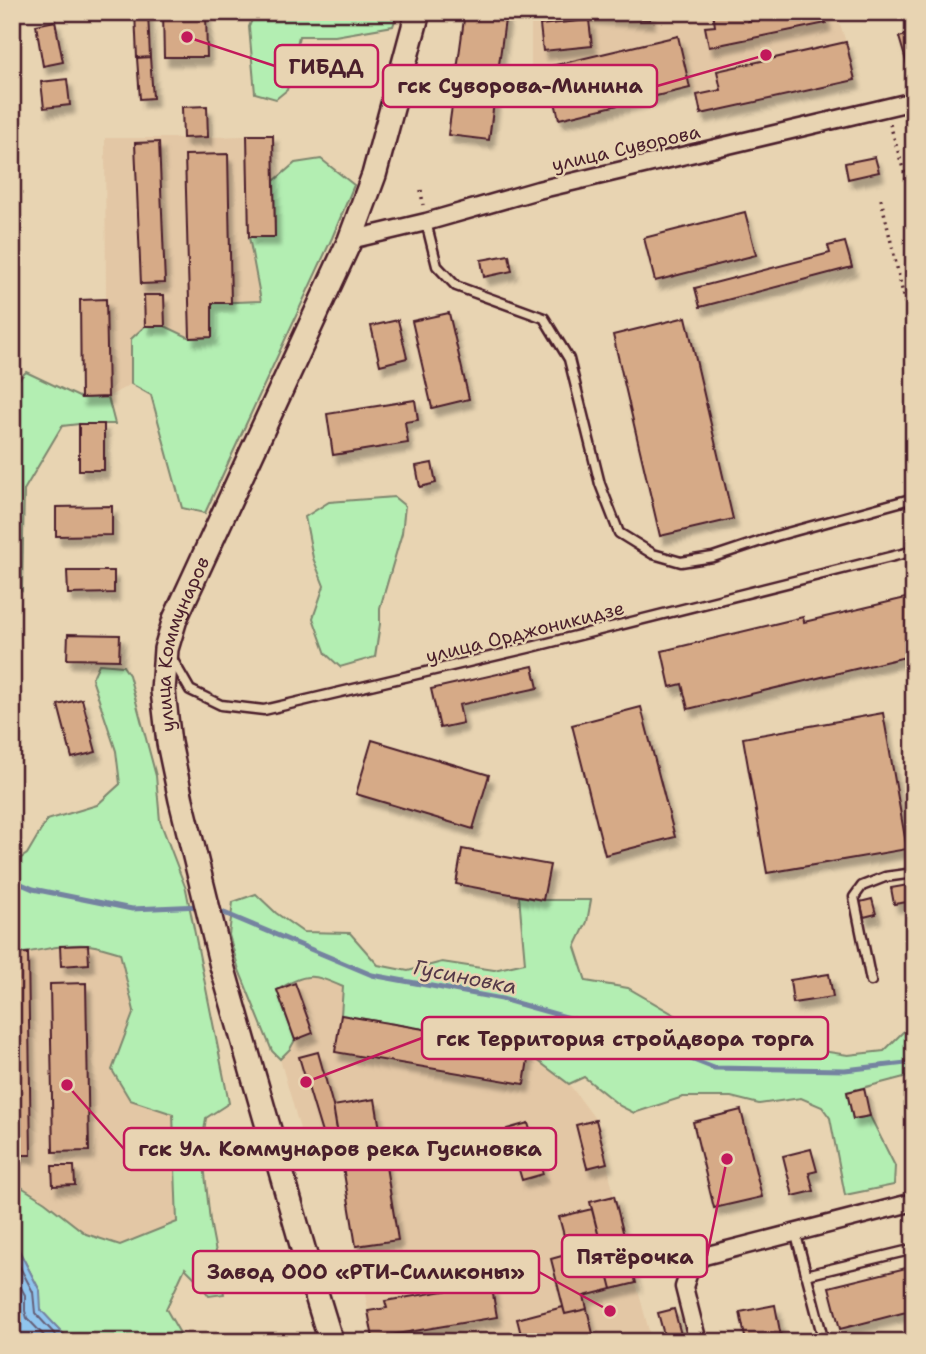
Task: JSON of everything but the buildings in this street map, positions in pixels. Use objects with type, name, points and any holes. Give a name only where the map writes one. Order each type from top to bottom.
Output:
[{"type":"main road","name":"улица Коммунаров","points":[[331,1342],[222,966],[169,743],[163,691],[166,649],[175,619],[350,240],[374,175],[418,12]]},
{"type":"street","name":"улица Суворова","points":[[350,240],[426,222],[538,190],[914,101]]},
{"type":"street","points":[[698,1342],[684,1287],[691,1266],[704,1256],[914,1202]]},
{"type":"lane","points":[[426,222],[437,265],[456,286],[544,318],[569,359],[600,484],[619,533],[653,554],[681,562],[713,556],[914,498]]},
{"type":"lane","name":"улица Орджоникидзе","points":[[166,649],[190,690],[221,705],[264,710],[528,648],[914,551]]},
{"type":"lane","points":[[871,981],[855,897],[862,886],[885,877],[914,873]]},
{"type":"lane","points":[[795,1231],[824,1342]]},
{"type":"lane","points":[[807,1275],[914,1249]]},
{"type":"path","points":[[886,108],[914,206]]},
{"type":"path","points":[[881,199],[914,341]]},
{"type":"shaded area","points":[[531,12],[836,12],[855,80],[701,114],[697,95],[690,88],[678,36],[531,69]]},
{"type":"shaded area","points":[[273,135],[275,237],[249,237],[261,301],[212,303],[212,337],[190,338],[165,326],[131,339],[131,384],[108,397],[81,398],[80,300],[106,299],[105,138]]},
{"type":"shaded area","points":[[88,945],[120,953],[134,1011],[112,1070],[130,1100],[173,1114],[177,1222],[120,1245],[86,1234],[46,1202],[13,1181],[12,954],[60,946]]},
{"type":"shaded area","points":[[318,976],[343,987],[341,1015],[530,1047],[529,1054],[569,1084],[596,1120],[614,1196],[590,1202],[612,1289],[636,1283],[652,1342],[374,1342],[339,1141],[306,1150],[280,1059],[290,1049],[277,990],[300,977]]},
{"type":"green space","points":[[255,12],[398,12],[393,26],[335,36],[299,36],[287,90],[276,99],[255,93],[249,27]]},
{"type":"green space","points":[[321,159],[354,185],[205,513],[182,508],[151,395],[131,384],[131,339],[145,326],[165,326],[190,338],[212,337],[212,303],[261,301],[249,237],[275,236],[274,181],[295,163]]},
{"type":"green space","points":[[26,372],[81,398],[108,397],[115,424],[62,426],[24,490],[22,591],[12,587],[12,386]]},
{"type":"green space","points":[[394,497],[405,506],[402,533],[380,608],[375,657],[340,667],[326,654],[313,618],[324,586],[313,558],[305,517],[329,502]]},
{"type":"green space","points":[[99,664],[123,666],[129,675],[156,776],[160,821],[186,889],[229,1103],[206,1118],[202,1145],[210,1221],[224,1294],[209,1296],[185,1268],[166,1309],[185,1342],[71,1342],[40,1310],[40,1291],[12,1237],[12,1181],[45,1202],[86,1234],[120,1245],[177,1222],[173,1114],[130,1100],[112,1070],[134,1011],[120,953],[94,946],[77,945],[12,954],[12,864],[27,854],[47,820],[97,805],[120,784],[116,751],[92,679]]},
{"type":"green space","points":[[256,894],[276,913],[303,932],[350,933],[378,965],[408,971],[442,962],[494,970],[525,963],[519,896],[543,900],[591,900],[587,922],[575,947],[586,981],[628,988],[706,1033],[848,1055],[884,1051],[914,1021],[914,1072],[847,1092],[853,1119],[870,1116],[895,1166],[894,1185],[845,1195],[830,1118],[822,1107],[801,1098],[759,1104],[731,1097],[683,1097],[634,1113],[620,1106],[584,1077],[569,1084],[529,1054],[530,1047],[341,1015],[343,987],[316,977],[295,980],[277,990],[295,1040],[280,1059],[272,1051],[239,970],[229,935],[233,902]]},
{"type":"water","points":[[12,1237],[40,1291],[41,1310],[71,1342],[12,1342]]},
{"type":"waterway","name":"Гусиновка","points":[[12,880],[33,889],[132,909],[201,906]]},
{"type":"waterway","name":"Гусиновка","points":[[217,910],[372,975],[502,999],[594,1025],[714,1068],[845,1070],[906,1063],[914,1054]]},
{"type":"place","name":"ГИБДД","points":[[187,37]]},
{"type":"place","name":"гск Суворова-Минина","points":[[766,55]]},
{"type":"place","name":"гск Территория стройдвора торга","points":[[306,1082]]},
{"type":"place","name":"гск Ул. Коммунаров река Гусиновка","points":[[67,1085]]},
{"type":"place","name":"Пятёрочка","points":[[727,1159]]},
{"type":"place","name":"Завод ООО «РТИ-Силиконы»","points":[[610,1311]]}]
